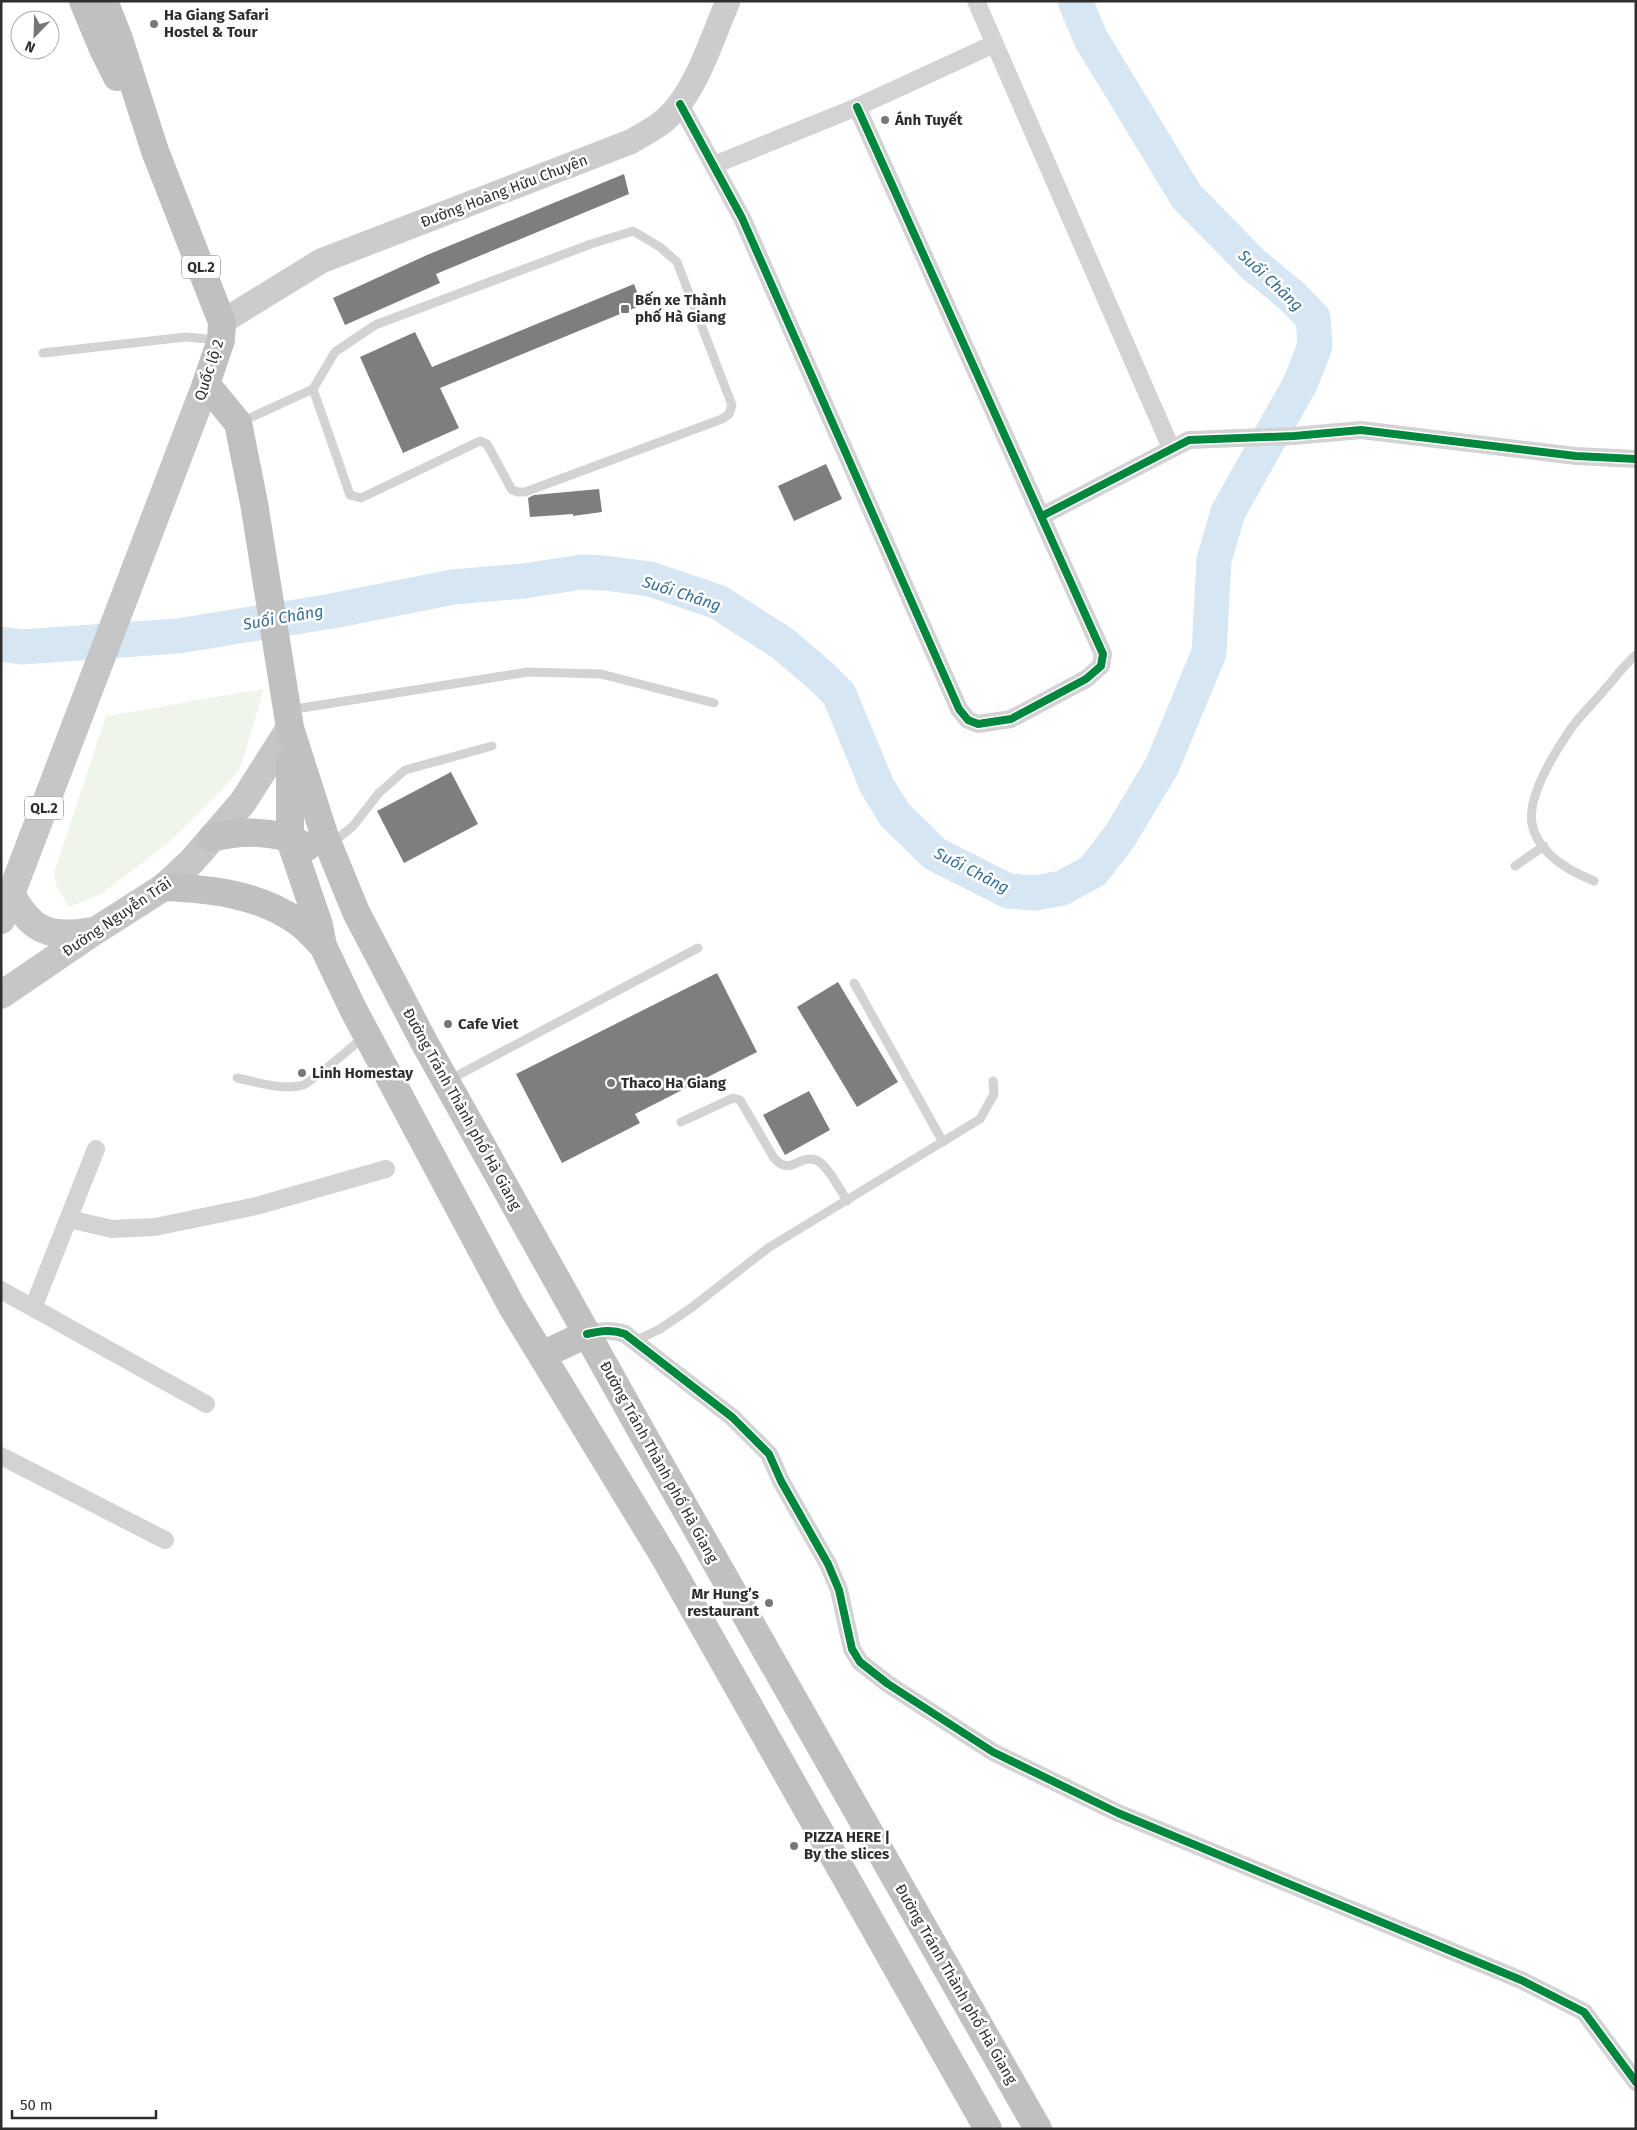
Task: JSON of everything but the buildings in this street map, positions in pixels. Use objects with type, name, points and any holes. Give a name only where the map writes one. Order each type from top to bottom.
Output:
[{"type":"highway","name":"Quốc lộ 2","points":[[82,1],[102,49],[155,151]]},
{"type":"highway","name":"Quốc lộ 2","points":[[104,1],[119,39],[155,151],[222,331],[206,384]]},
{"type":"highway","points":[[206,384],[238,423],[287,712],[290,840],[319,925],[323,946],[367,1034],[511,1305],[665,1558],[988,2129]]},
{"type":"highway","name":"Đường Tránh Thành phố Hà Giang","points":[[287,712],[307,784],[333,857],[356,912],[446,1082],[1038,2129]]},
{"type":"highway","points":[[212,838],[250,833],[281,836],[333,857]]},
{"type":"highway","points":[[164,887],[238,895],[260,901],[299,922],[323,946]]},
{"type":"highway","points":[[542,1354],[587,1334]]},
{"type":"highway","points":[[924,2016],[962,1996]]},
{"type":"main road","name":"Quốc lộ 2","points":[[11,893],[206,384]]},
{"type":"main road","name":"Đường Nguyễn Trãi","points":[[1,995],[164,887],[212,838],[243,802],[287,712]]},
{"type":"main road","name":"QL.2","points":[[1,920],[11,893]]},
{"type":"main road","points":[[11,893],[19,909],[26,916],[36,925],[56,935],[72,935],[95,931]]},
{"type":"street","name":"Đường Hoàng Hữu Chuyên","points":[[222,331],[321,261],[630,142],[653,129],[680,104],[693,82],[728,1]]},
{"type":"street","points":[[976,1],[1171,448]]},
{"type":"street","points":[[714,165],[856,107],[994,44]]},
{"type":"street","points":[[680,104],[742,218],[960,709],[968,720],[978,724],[1011,719],[1086,680],[1097,671],[1103,660],[1103,654],[856,107]]},
{"type":"street","points":[[1042,516],[1189,440],[1294,436],[1361,430],[1576,456],[1636,459]]},
{"type":"street","points":[[34,1308],[96,1149]]},
{"type":"street","points":[[69,1219],[112,1229],[155,1227],[256,1206],[386,1169]]},
{"type":"street","points":[[1,1290],[206,1404]]},
{"type":"street","points":[[587,1334],[603,1330],[615,1330],[626,1334],[732,1417],[769,1454],[781,1481],[828,1564],[839,1590],[852,1649],[860,1662],[874,1673],[993,1752],[1118,1813],[1386,1922],[1521,1980],[1584,2012],[1636,2082]]},
{"type":"street","points":[[1,1456],[165,1540]]},
{"type":"lane","points":[[238,423],[313,389],[335,352],[375,325],[591,244],[633,231],[660,247],[677,262],[732,405],[729,414],[722,419],[525,492],[512,490],[487,444],[480,441],[361,498],[350,495],[313,389]]},
{"type":"lane","points":[[43,353],[186,337],[222,331]]},
{"type":"lane","points":[[1594,881],[1560,864],[1544,846],[1535,833],[1532,822],[1533,808],[1544,775],[1571,728],[1636,655]]},
{"type":"lane","points":[[287,712],[528,672],[601,674],[714,703]]},
{"type":"lane","points":[[333,857],[353,826],[379,793],[405,770],[492,746]]},
{"type":"lane","points":[[1515,866],[1544,846]]},
{"type":"lane","points":[[446,1082],[698,948]]},
{"type":"lane","points":[[854,983],[943,1142]]},
{"type":"lane","points":[[237,1078],[269,1085],[289,1087],[305,1085],[367,1034]]},
{"type":"lane","points":[[635,1341],[660,1329],[691,1308],[768,1248],[980,1119],[994,1094],[994,1081]]},
{"type":"lane","points":[[681,1122],[733,1098],[740,1100],[774,1158],[780,1164],[787,1167],[805,1160],[815,1160],[824,1166],[847,1200]]},
{"type":"shaded area","points":[[264,689],[240,769],[221,791],[165,846],[101,894],[69,907],[57,887],[54,873],[106,716]]},
{"type":"waterway","name":"Suối Châng","points":[[1,644],[22,647],[178,636],[332,611],[453,587],[524,581],[582,572],[650,579],[718,602],[782,643],[822,677],[839,694],[877,786],[895,815],[935,854],[1008,891],[1035,893],[1062,888],[1093,871],[1120,836],[1162,766],[1209,653],[1214,560],[1228,512],[1300,384],[1315,346],[1313,318],[1294,298],[1254,265],[1187,197],[1091,39],[1075,1]]},
{"type":"cycle path","points":[[680,104],[742,218],[959,709],[968,720],[978,724],[1011,719],[1086,679],[1101,666],[1103,654],[857,107]]},
{"type":"cycle path","points":[[1042,516],[1189,440],[1294,436],[1361,430],[1576,456],[1636,459]]},
{"type":"cycle path","points":[[587,1334],[606,1331],[616,1331],[625,1334],[732,1417],[769,1454],[781,1481],[828,1564],[839,1590],[852,1649],[860,1662],[888,1684],[993,1752],[1118,1813],[1521,1980],[1584,2012],[1636,2082]]},
{"type":"place","name":"Ha Giang Safari Hostel & Tour","points":[[154,24]]},
{"type":"place","name":"Ánh Tuyết","points":[[885,120]]},
{"type":"place","name":"Bến xe Thành phố Hà Giang","points":[[625,309]]},
{"type":"place","name":"Cafe Viet","points":[[448,1024]]},
{"type":"place","name":"Linh Homestay","points":[[302,1073]]},
{"type":"place","name":"Thaco Ha Giang","points":[[611,1083]]},
{"type":"place","name":"Mr Hung’s restaurant","points":[[769,1603]]},
{"type":"place","name":"PIZZA HERE | By the slices","points":[[794,1846]]}]
